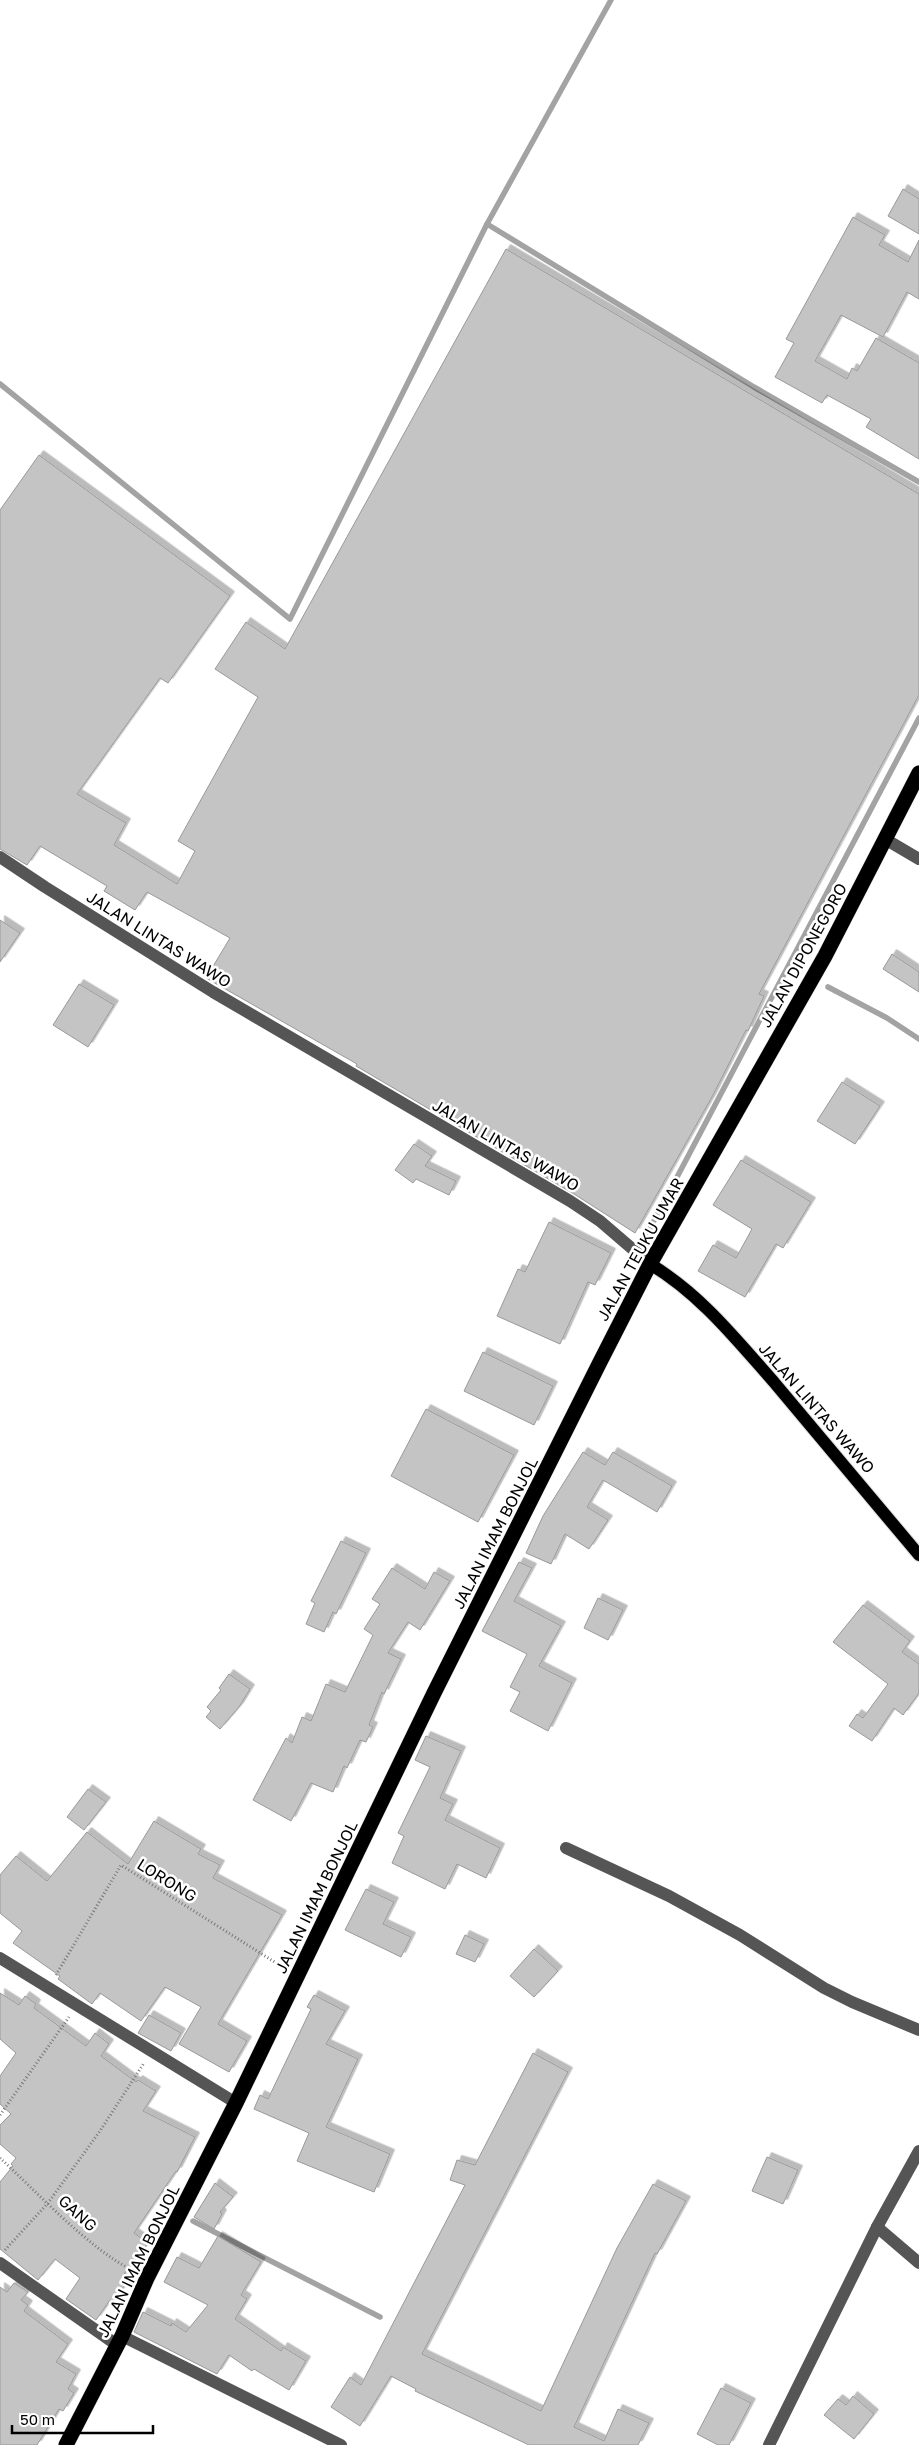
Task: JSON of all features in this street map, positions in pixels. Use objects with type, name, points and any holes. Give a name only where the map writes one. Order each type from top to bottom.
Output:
[{"type":"highway","name":"JALAN DIPONEGORO","points":[[714,1152],[825,956],[919,773]]},
{"type":"highway","name":"JALAN TEUKU UMAR","points":[[599,1364],[650,1264],[714,1152]]},
{"type":"highway","name":"JALAN IMAM BONJOL","points":[[66,2445],[119,2341],[147,2278],[236,2103],[434,1693],[599,1364]]},
{"type":"main road","name":"JALAN LINTAS WAWO","points":[[650,1264],[680,1283],[709,1309],[828,1446],[919,1555]]},
{"type":"street","points":[[885,839],[919,859]]},
{"type":"street","name":"JALAN LINTAS WAWO","points":[[0,857],[213,992],[570,1201],[600,1221],[650,1264]]},
{"type":"street","points":[[566,1848],[669,1896],[740,1935],[824,1988],[919,2030]]},
{"type":"street","points":[[0,1958],[47,1989],[236,2103]]},
{"type":"street","points":[[769,2445],[877,2227],[919,2151]]},
{"type":"street","points":[[877,2227],[919,2263]]},
{"type":"street","points":[[0,2263],[119,2341],[341,2445]]},
{"type":"path","name":"LORONG","points":[[47,1989],[121,1865],[297,1976]]},
{"type":"path","points":[[0,2115],[76,2006]]},
{"type":"path","points":[[0,2255],[48,2203],[100,2131],[151,2052]]},
{"type":"path","name":"GANG","points":[[0,2158],[48,2203],[118,2263],[147,2278]]},
{"type":"building","points":[[903,189],[919,199],[919,234],[888,216]]},
{"type":"building","points":[[853,217],[885,235],[879,245],[908,262],[919,240],[919,299],[907,292],[883,337],[841,315],[815,361],[847,379],[852,368],[857,371],[876,338],[919,363],[919,459],[866,427],[871,419],[827,395],[822,403],[775,377],[794,343],[786,339]]},
{"type":"building","points":[[506,249],[919,494],[919,695],[759,994],[764,996],[748,1031],[746,1030],[712,1097],[635,1233],[574,1194],[356,1066],[357,1064],[206,978],[230,938],[147,892],[135,910],[104,891],[107,886],[40,846],[27,865],[0,849],[0,510],[39,455],[230,596],[168,683],[160,678],[77,794],[126,823],[114,845],[177,884],[195,851],[178,841],[258,697],[215,669],[246,622],[285,649]]},
{"type":"building","points":[[0,920],[20,933],[0,962]]},
{"type":"building","points":[[892,954],[919,972],[919,992],[883,969]]},
{"type":"building","points":[[79,984],[114,1005],[88,1047],[53,1025]]},
{"type":"building","points":[[842,1082],[880,1106],[855,1144],[817,1121]]},
{"type":"building","points":[[414,1144],[432,1156],[425,1166],[456,1181],[449,1195],[416,1179],[413,1183],[395,1170]]},
{"type":"building","points":[[741,1160],[811,1202],[783,1248],[776,1244],[745,1297],[698,1271],[713,1245],[736,1258],[752,1229],[713,1205]]},
{"type":"building","points":[[549,1222],[611,1253],[595,1285],[588,1282],[560,1344],[497,1316],[518,1269],[525,1272]]},
{"type":"building","points":[[483,1352],[553,1386],[534,1425],[464,1391]]},
{"type":"building","points":[[426,1409],[514,1455],[478,1522],[391,1476]]},
{"type":"building","points":[[583,1452],[605,1465],[613,1452],[672,1486],[657,1512],[603,1480],[587,1507],[608,1520],[589,1549],[565,1534],[551,1564],[526,1553],[543,1516]]},
{"type":"building","points":[[341,1541],[366,1553],[336,1614],[333,1612],[324,1632],[306,1624],[315,1603],[311,1601]]},
{"type":"building","points":[[519,1562],[532,1568],[514,1601],[561,1626],[539,1666],[572,1683],[548,1731],[510,1711],[520,1692],[510,1687],[527,1654],[482,1631]]},
{"type":"building","points":[[392,1568],[425,1589],[434,1572],[450,1581],[420,1630],[408,1622],[388,1653],[401,1659],[384,1694],[382,1692],[369,1725],[373,1727],[366,1742],[360,1740],[347,1768],[344,1766],[333,1792],[311,1783],[291,1821],[253,1800],[286,1738],[292,1743],[302,1717],[311,1721],[326,1684],[345,1692],[373,1635],[364,1629],[380,1604],[372,1599]]},
{"type":"building","points":[[598,1598],[623,1610],[608,1640],[584,1628]]},
{"type":"building","points":[[863,1605],[910,1641],[902,1652],[919,1664],[919,1693],[903,1715],[894,1708],[872,1741],[849,1726],[857,1714],[863,1718],[888,1684],[833,1642]]},
{"type":"building","points":[[229,1674],[250,1689],[239,1707],[220,1729],[206,1717],[211,1711],[207,1707],[221,1690],[219,1688]]},
{"type":"building","points":[[426,1736],[461,1751],[440,1798],[453,1804],[445,1820],[500,1848],[486,1878],[457,1864],[445,1889],[392,1863],[404,1836],[398,1833],[430,1767],[415,1760]]},
{"type":"building","points":[[88,1789],[106,1802],[84,1830],[67,1817]]},
{"type":"building","points":[[154,1821],[201,1849],[198,1854],[220,1865],[213,1878],[282,1915],[218,2024],[247,2041],[229,2072],[179,2044],[201,2007],[165,1987],[141,2021],[100,1993],[92,2004],[58,1979],[60,1976],[13,1943],[22,1931],[0,1913],[0,1875],[16,1856],[47,1881],[87,1832],[128,1864]]},
{"type":"building","points":[[366,1889],[394,1902],[383,1924],[411,1937],[401,1957],[345,1930]]},
{"type":"building","points":[[465,1935],[484,1944],[475,1962],[456,1954]]},
{"type":"building","points":[[534,1949],[558,1971],[534,1997],[510,1976]]},
{"type":"building","points":[[0,1993],[19,2005],[25,1996],[36,2004],[34,2008],[86,2046],[95,2033],[109,2044],[101,2056],[136,2082],[138,2080],[156,2091],[143,2111],[195,2137],[177,2172],[134,2233],[148,2243],[121,2278],[127,2282],[113,2302],[110,2300],[96,2320],[66,2299],[80,2278],[55,2259],[38,2280],[0,2249],[0,2182],[13,2166],[11,2164],[16,2158],[0,2144],[0,2125],[11,2114],[0,2104],[0,2076],[16,2053],[0,2039]]},
{"type":"building","points":[[314,1995],[345,2011],[326,2044],[358,2059],[326,2127],[390,2154],[374,2192],[297,2161],[309,2133],[254,2109],[260,2095],[268,2099],[311,2009],[307,2007]]},
{"type":"building","points":[[149,2015],[181,2033],[171,2051],[138,2033]]},
{"type":"building","points":[[533,2053],[568,2072],[422,2354],[541,2411],[617,2248],[653,2184],[686,2201],[657,2254],[655,2253],[574,2427],[604,2441],[618,2409],[649,2423],[638,2445],[529,2445],[415,2391],[416,2389],[391,2376],[360,2426],[331,2407],[350,2377],[361,2385],[465,2185],[450,2180],[457,2160],[475,2165]]},
{"type":"building","points":[[767,2157],[798,2170],[783,2204],[752,2191]]},
{"type":"building","points":[[215,2183],[233,2197],[220,2212],[222,2214],[214,2229],[194,2217]]},
{"type":"building","points":[[218,2236],[261,2262],[241,2295],[247,2299],[235,2319],[281,2351],[283,2347],[306,2361],[289,2390],[254,2369],[252,2371],[229,2355],[217,2374],[134,2332],[143,2312],[171,2326],[172,2323],[186,2332],[208,2305],[164,2282],[177,2257],[199,2268]]},
{"type":"building","points":[[14,2283],[28,2292],[21,2300],[28,2305],[24,2311],[68,2344],[56,2362],[76,2374],[68,2389],[74,2393],[63,2411],[59,2409],[37,2445],[0,2445],[0,2287],[7,2292]]},
{"type":"building","points":[[721,2388],[751,2403],[729,2445],[718,2445],[697,2434]]},
{"type":"building","points":[[853,2396],[874,2414],[854,2439],[824,2415],[838,2399],[846,2405]]},
{"type":"waterway","points":[[487,224],[611,0]]},
{"type":"waterway","points":[[0,384],[290,619],[487,224],[754,387],[919,482]]},
{"type":"waterway","points":[[646,1236],[919,718]]},
{"type":"waterway","points":[[828,987],[887,1018],[919,1039]]},
{"type":"waterway","points":[[193,2221],[380,2317]]}]
